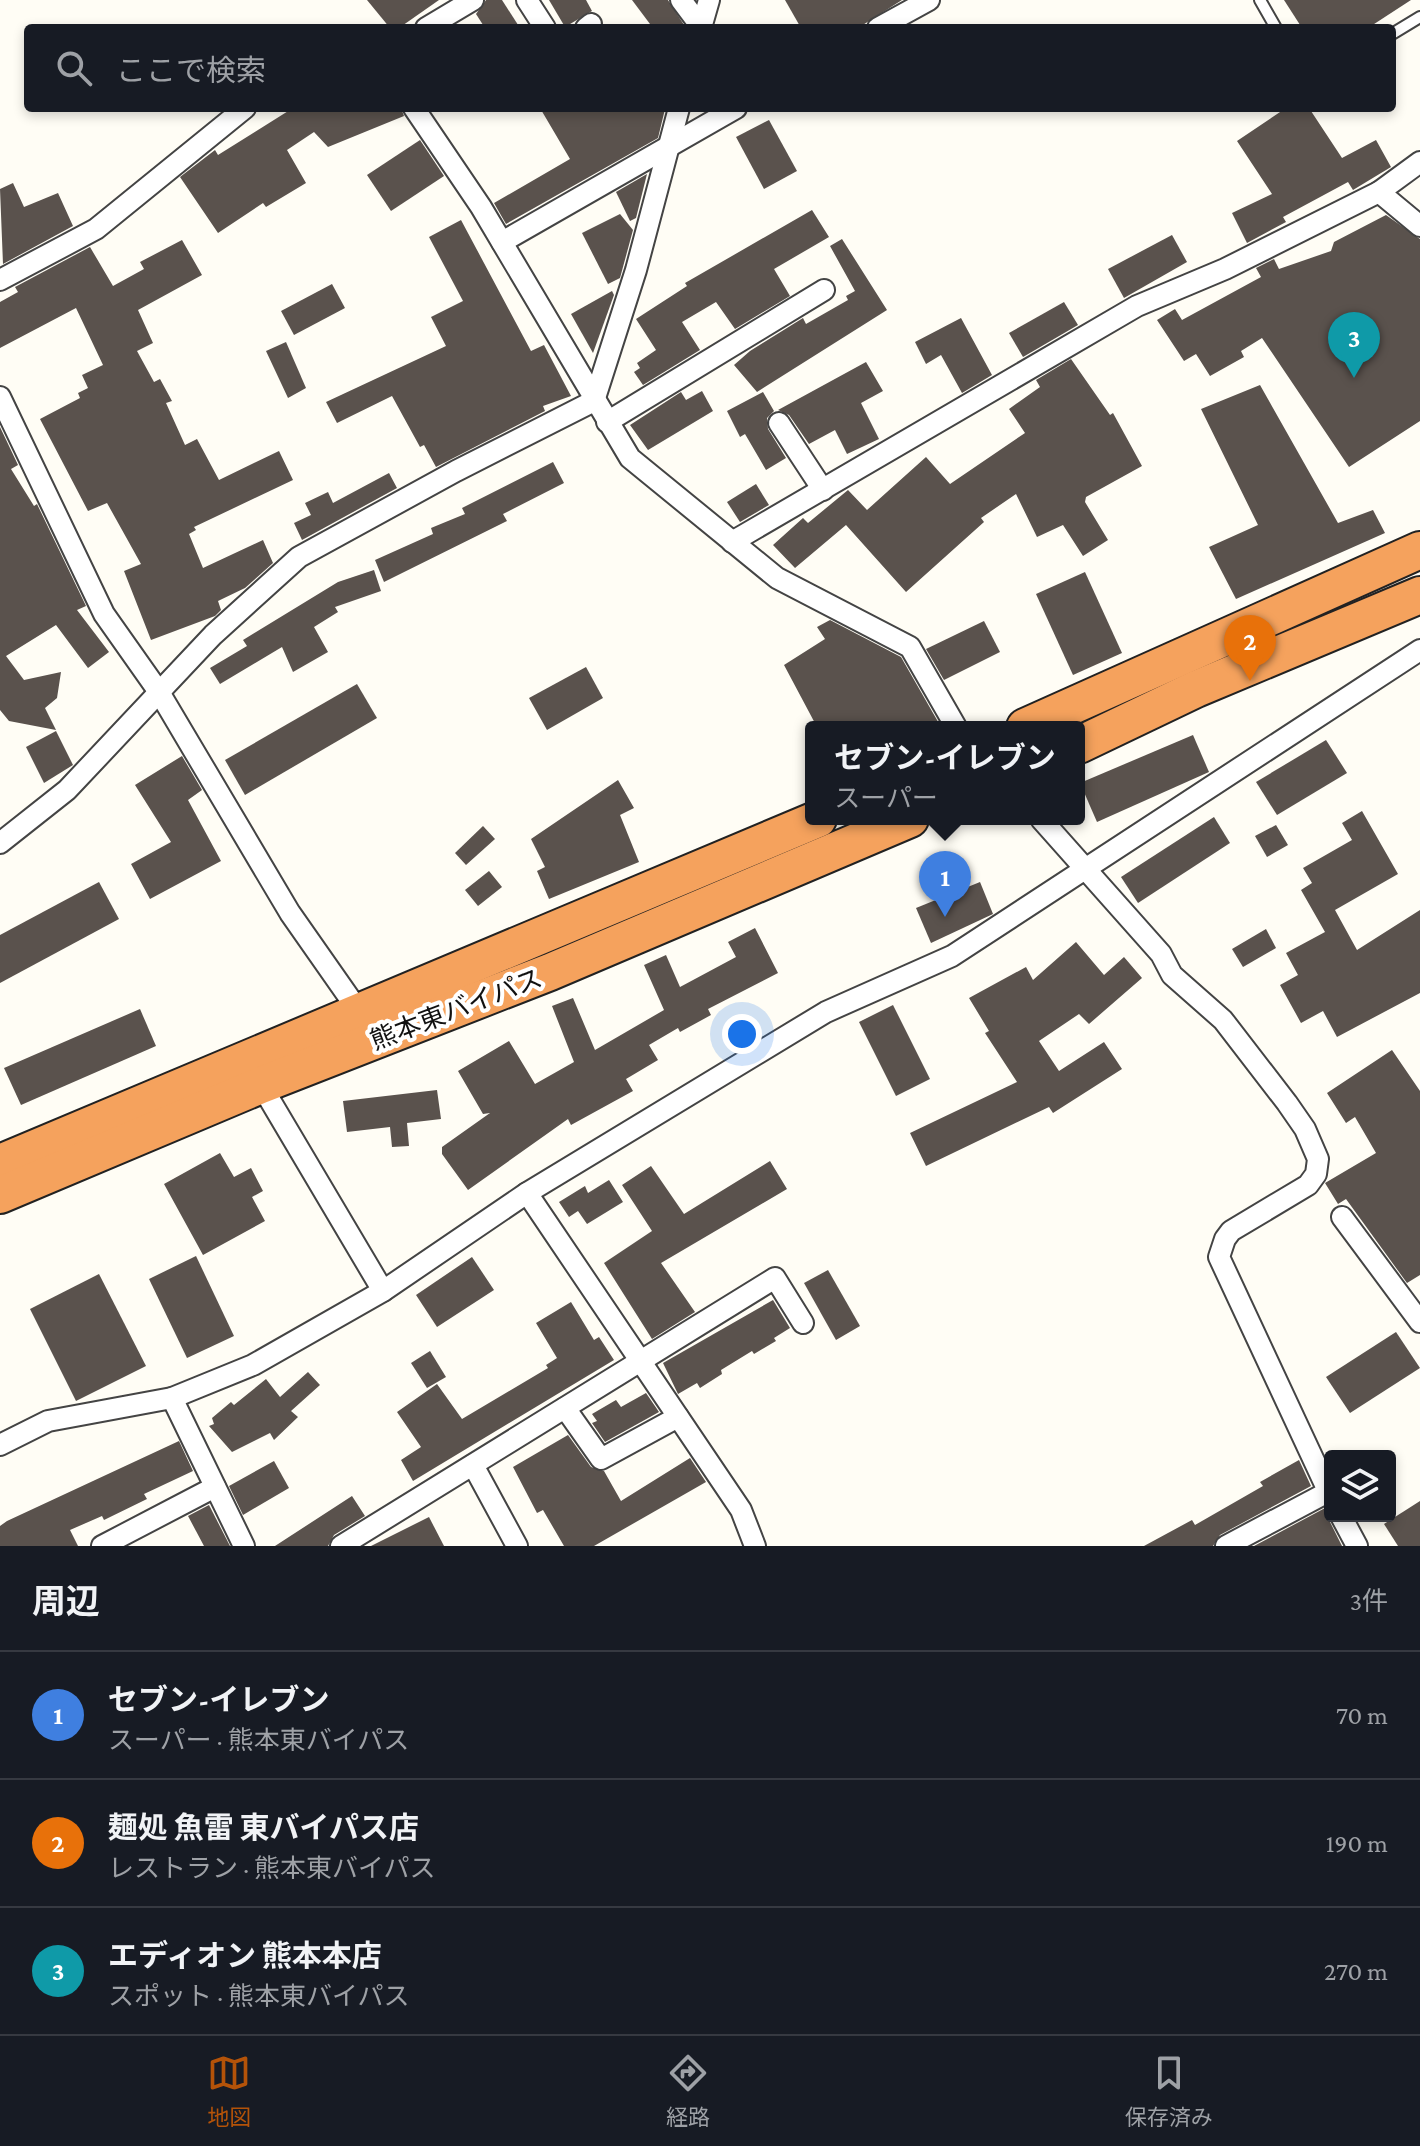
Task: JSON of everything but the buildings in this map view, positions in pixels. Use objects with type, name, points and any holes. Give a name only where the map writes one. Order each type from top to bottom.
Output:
[{"type":"highway","points":[[1038,721],[1420,550]]},
{"type":"highway","points":[[1085,742],[1196,689],[1420,595]]},
{"type":"highway","name":"熊本東バイパス","points":[[0,1163],[805,825]]},
{"type":"highway","name":"熊本東バイパス","points":[[0,1195],[261,1085],[550,972],[896,825]]},
{"type":"street","points":[[433,24],[473,0]]},
{"type":"street","points":[[527,0],[542,24]]},
{"type":"street","points":[[681,0],[699,24]]},
{"type":"street","points":[[703,24],[709,0]]},
{"type":"street","points":[[885,24],[929,0]]},
{"type":"street","points":[[0,280],[96,229],[240,112]]},
{"type":"street","points":[[417,112],[502,242],[607,422],[642,470],[801,592],[910,647],[953,721]]},
{"type":"street","points":[[0,843],[67,790],[213,635],[299,557],[456,471],[594,401],[636,270],[678,112]]},
{"type":"street","points":[[502,242],[729,112]]},
{"type":"street","points":[[732,542],[1137,306],[1225,269],[1379,192],[1420,162]]},
{"type":"street","points":[[1379,192],[1420,226]]},
{"type":"street","points":[[607,422],[824,290]]},
{"type":"street","points":[[0,397],[104,614],[159,692],[290,913],[360,1013]]},
{"type":"street","points":[[779,423],[823,490]]},
{"type":"street","points":[[0,1445],[48,1421],[172,1398],[253,1365],[383,1291],[527,1193],[826,1012],[941,963],[1420,650]]},
{"type":"street","points":[[1046,825],[1161,954],[1172,975],[1223,1020],[1297,1116],[1311,1142],[1319,1165],[1312,1181],[1231,1231],[1219,1257],[1324,1483]]},
{"type":"street","points":[[261,1085],[383,1291]]},
{"type":"street","points":[[527,1193],[741,1510],[755,1546]]},
{"type":"street","points":[[1342,1217],[1420,1322]]},
{"type":"street","points":[[341,1546],[775,1278],[803,1323]]},
{"type":"street","points":[[172,1398],[244,1546]]},
{"type":"street","points":[[565,1408],[601,1459],[678,1417]]},
{"type":"street","points":[[473,1465],[517,1546]]},
{"type":"street","points":[[102,1546],[215,1487]]},
{"type":"street","points":[[1226,1546],[1324,1497]]},
{"type":"street","points":[[1344,1522],[1357,1546]]},
{"type":"lane","points":[[1260,0],[1274,24]]},
{"type":"lane","points":[[1396,32],[1420,17]]},
{"type":"place","name":"エディオン 熊本本店","points":[[1354,378]]},
{"type":"place","name":"麺処 魚雷 東バイパス店","points":[[1250,681]]},
{"type":"place","name":"セブン-イレブン","points":[[945,917]]}]
